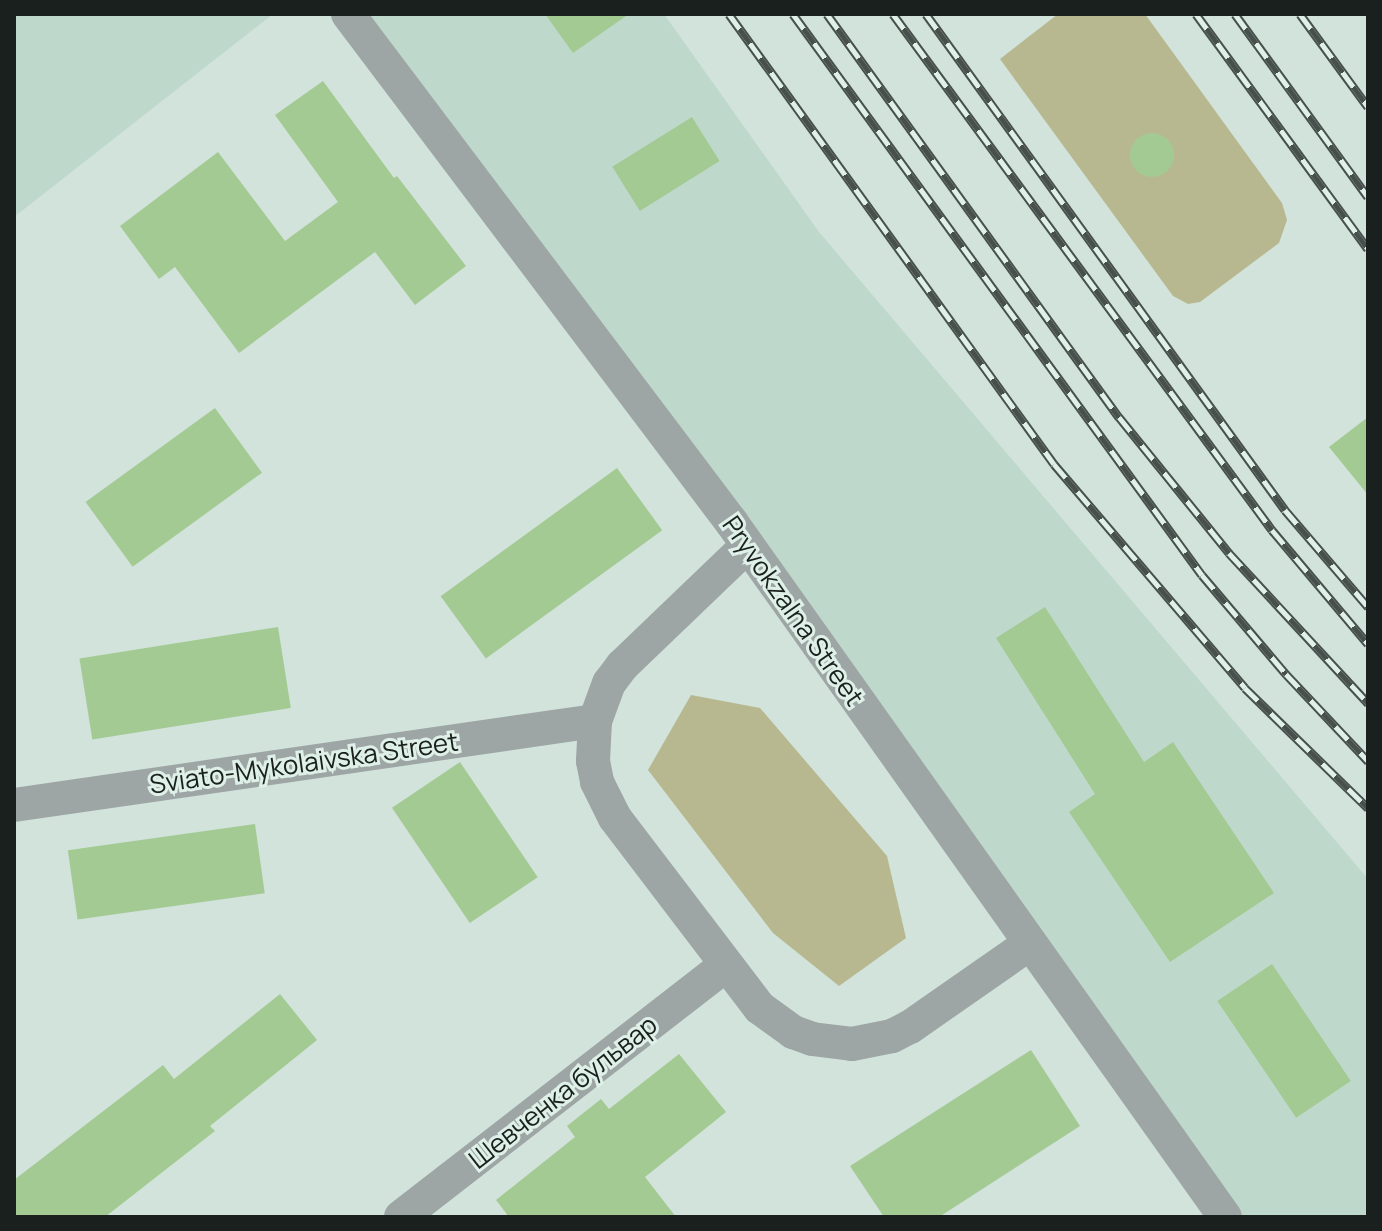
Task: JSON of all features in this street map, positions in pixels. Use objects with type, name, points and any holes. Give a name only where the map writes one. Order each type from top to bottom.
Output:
[{"type":"street","name":"Pryvokzalna Street","points":[[348,14],[747,546],[1225,1217]]},
{"type":"street","points":[[747,546],[622,666],[609,683],[595,721],[593,761],[605,800],[725,966],[760,1008],[784,1027],[812,1039],[852,1044],[872,1042],[910,1027],[1029,944]]},
{"type":"street","name":"Sviato-Mykolaivska Street","points":[[14,805],[595,721]]},
{"type":"street","name":"Шевченка бульвар","points":[[401,1217],[725,966]]},
{"type":"shaded area","points":[[14,14],[273,14],[14,217]]},
{"type":"shaded area","points":[[348,14],[664,14],[819,232],[1368,879],[1368,1217],[1225,1217]]},
{"type":"green space","points":[[1058,14],[1145,14],[1282,203],[1287,220],[1279,243],[1200,302],[1188,304],[1173,296],[1000,59]]},
{"type":"green space","points":[[691,695],[760,708],[887,856],[906,938],[839,986],[773,933],[648,770]]},
{"type":"building","points":[[545,14],[629,14],[573,53]]},
{"type":"building","points":[[323,81],[394,178],[397,176],[466,266],[415,305],[375,252],[239,353],[175,267],[159,279],[120,226],[218,152],[285,241],[338,202],[275,115]]},
{"type":"building","points":[[692,117],[720,161],[640,211],[612,167]]},
{"type":"building","points":[[1152,133],[1168,139],[1174,155],[1168,171],[1152,177],[1136,171],[1130,155],[1136,139]]},
{"type":"building","points":[[215,408],[262,473],[133,567],[86,502]]},
{"type":"building","points":[[1368,417],[1368,495],[1329,447]]},
{"type":"building","points":[[617,468],[662,530],[486,658],[441,596]]},
{"type":"building","points":[[1045,607],[1144,762],[1173,742],[1274,893],[1170,962],[1069,812],[1095,794],[996,638]]},
{"type":"building","points":[[278,627],[291,708],[92,739],[79,658]]},
{"type":"building","points":[[460,762],[538,877],[470,923],[392,808]]},
{"type":"building","points":[[255,824],[265,893],[78,920],[68,850]]},
{"type":"building","points":[[1272,964],[1351,1081],[1296,1118],[1217,1001]]},
{"type":"building","points":[[280,994],[317,1040],[210,1126],[215,1131],[105,1217],[14,1217],[14,1180],[163,1065],[174,1079]]},
{"type":"building","points":[[1031,1050],[1080,1126],[939,1217],[884,1217],[850,1166]]},
{"type":"building","points":[[679,1054],[726,1112],[645,1177],[676,1217],[509,1217],[496,1200],[575,1137],[567,1126],[601,1099],[609,1109]]},
{"type":"railway","points":[[729,14],[1054,464],[1245,688],[1368,808]]},
{"type":"railway","points":[[793,14],[1202,575],[1286,674],[1368,761]]},
{"type":"railway","points":[[827,14],[1119,417],[1229,553],[1368,703]]},
{"type":"railway","points":[[893,14],[1272,530],[1368,644]]},
{"type":"railway","points":[[926,14],[1285,510],[1368,607]]},
{"type":"railway","points":[[1196,14],[1368,249]]},
{"type":"railway","points":[[1235,14],[1368,197]]},
{"type":"railway","points":[[1300,14],[1368,107]]}]
